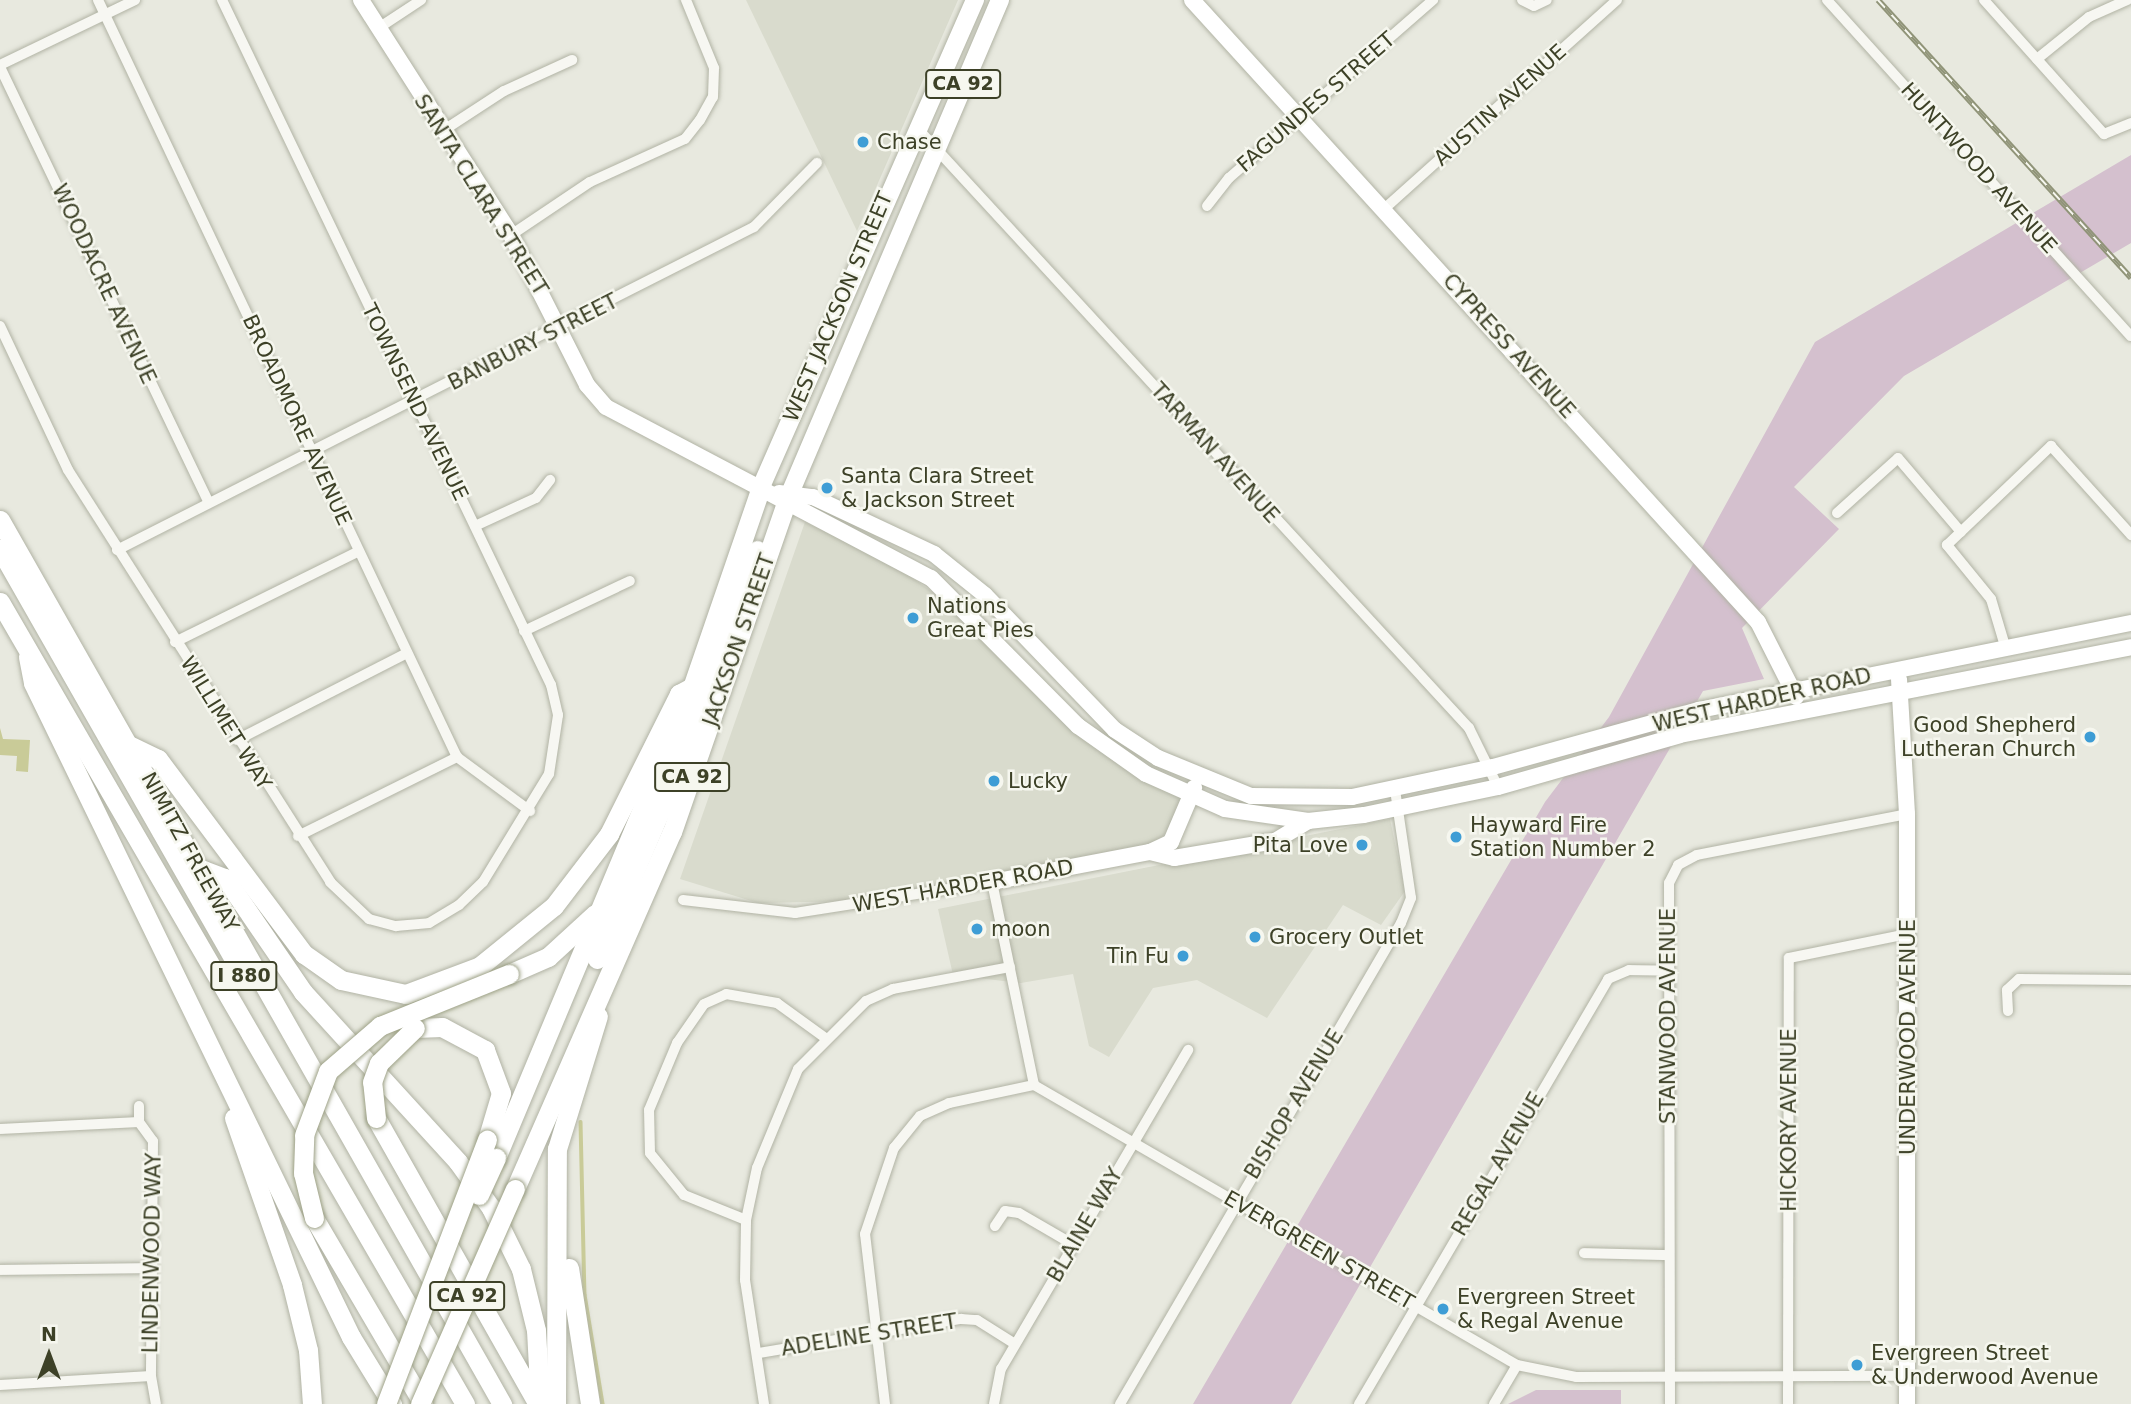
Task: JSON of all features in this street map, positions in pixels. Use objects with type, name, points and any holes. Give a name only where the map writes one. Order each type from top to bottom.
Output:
[{"type":"highway","name":"JACKSON STREET","points":[[691,688],[779,494]]},
{"type":"highway","name":"JACKSON STREET","points":[[608,966],[672,832],[779,494]]},
{"type":"highway","points":[[540,1129],[587,981],[692,736],[779,494]]},
{"type":"highway","name":"NIMITZ FREEWAY","points":[[0,520],[201,869],[502,1404]]},
{"type":"highway","name":"I 880","points":[[0,549],[488,1404]]},
{"type":"highway","name":"I 880","points":[[0,571],[50,658],[50,683]]},
{"type":"highway","name":"NIMITZ FREEWAY","points":[[0,602],[50,683],[466,1404]]},
{"type":"highway","points":[[26,647],[33,683],[351,1337],[392,1404]]},
{"type":"highway","points":[[131,746],[158,759],[304,954],[341,980],[406,994],[480,966],[554,906],[609,834],[679,694],[691,688]]},
{"type":"highway","name":"CA 92","points":[[386,1404],[607,900],[691,688]]},
{"type":"highway","points":[[201,869],[225,878],[303,992],[475,1185],[521,1269],[536,1330],[539,1404]]},
{"type":"highway","points":[[421,1404],[314,1218],[303,1173],[304,1135],[328,1071],[380,1026],[548,957],[607,900]]},
{"type":"highway","points":[[556,1404],[559,1344],[554,1191],[566,1117],[596,1026],[608,966]]},
{"type":"highway","name":"CA 92","points":[[421,1404],[608,966]]},
{"type":"highway","points":[[409,1349],[487,1140],[501,1093],[485,1050],[442,1027],[415,1028],[379,1063],[372,1082],[376,1118],[539,1404]]},
{"type":"highway","points":[[201,1028],[292,1285],[308,1350],[312,1404]]},
{"type":"highway","points":[[566,1117],[567,1254],[590,1404]]},
{"type":"main road","name":"SANTA CLARA STREET","points":[[361,0],[441,132],[511,235],[562,328],[587,386],[617,416],[779,494],[932,578],[1078,726],[1146,774],[1192,796],[1250,815],[1308,821],[1397,808]]},
{"type":"main road","name":"CA 92","points":[[918,129],[975,0]]},
{"type":"main road","name":"CA 92","points":[[936,148],[1000,0]]},
{"type":"main road","name":"CYPRESS AVENUE","points":[[1192,0],[1758,622],[1793,689],[1800,709]]},
{"type":"main road","name":"WEST JACKSON STREET","points":[[779,494],[918,129]]},
{"type":"main road","name":"WEST JACKSON STREET","points":[[779,494],[936,148]]},
{"type":"main road","name":"SANTA CLARA STREET","points":[[779,494],[934,554],[985,595],[1115,730],[1198,778],[1251,796],[1298,800],[1395,789]]},
{"type":"main road","name":"WEST HARDER ROAD","points":[[1395,789],[1493,767],[1793,689],[2005,646],[2130,628]]},
{"type":"main road","name":"WEST HARDER ROAD","points":[[1397,808],[1498,787],[1800,709],[2131,647]]},
{"type":"main road","name":"UNDERWOOD AVENUE","points":[[1897,670],[1901,690],[1907,814],[1907,1404]]},
{"type":"main road","name":"WEST HARDER ROAD","points":[[992,882],[1150,852],[1171,842],[1198,778]]},
{"type":"main road","points":[[1436,780],[1439,799]]},
{"type":"main road","points":[[1150,852],[1174,858],[1275,841],[1308,821]]},
{"type":"street","name":"BROADMORE AVENUE","points":[[98,0],[457,757],[530,811]]},
{"type":"street","points":[[0,66],[135,0]]},
{"type":"street","name":"TOWNSEND AVENUE","points":[[222,0],[475,526],[524,631],[558,715],[550,774],[530,811]]},
{"type":"street","points":[[377,29],[421,0]]},
{"type":"street","points":[[511,235],[590,182],[685,139],[701,120],[713,97],[714,68],[687,0]]},
{"type":"street","points":[[1522,0],[1534,6],[1547,0]]},
{"type":"street","name":"AUSTIN AVENUE","points":[[1384,209],[1617,0]]},
{"type":"street","name":"HUNTWOOD AVENUE","points":[[1827,0],[2131,336]]},
{"type":"street","points":[[1984,0],[2104,134],[2131,123]]},
{"type":"street","points":[[2037,59],[2089,17],[2127,0]]},
{"type":"street","name":"FAGUNDES STREET","points":[[1207,206],[1229,178],[1430,1]]},
{"type":"street","points":[[441,132],[504,91],[572,60]]},
{"type":"street","name":"WOODACRE AVENUE","points":[[0,66],[208,502]]},
{"type":"street","name":"TARMAN AVENUE","points":[[918,129],[1469,728],[1493,767],[1498,787]]},
{"type":"street","name":"BANBURY STREET","points":[[117,550],[208,502],[562,328],[754,228],[817,163]]},
{"type":"street","name":"WILLIMET WAY","points":[[0,326],[68,470],[298,836],[345,901],[369,919],[396,926],[429,923],[482,882],[530,811]]},
{"type":"street","points":[[2005,646],[1991,599],[1947,545],[2051,446],[2131,535]]},
{"type":"street","points":[[1836,513],[1898,458],[1961,532]]},
{"type":"street","points":[[475,526],[536,498],[550,480]]},
{"type":"street","points":[[175,642],[359,551]]},
{"type":"street","points":[[524,631],[630,582]]},
{"type":"street","points":[[237,740],[407,653]]},
{"type":"street","points":[[298,836],[457,757]]},
{"type":"street","name":"BISHOP AVENUE","points":[[1120,1404],[1401,923],[1411,898],[1395,789]]},
{"type":"street","name":"STANWOOD AVENUE","points":[[1670,1404],[1669,883],[1678,865],[1697,855],[1907,814]]},
{"type":"street","points":[[885,1404],[865,1234],[905,1129],[949,1103],[1034,1085],[992,882]]},
{"type":"street","name":"WEST HARDER ROAD","points":[[683,900],[795,913],[992,882]]},
{"type":"street","name":"HICKORY AVENUE","points":[[1788,1404],[1789,958],[1907,933]]},
{"type":"street","points":[[764,1404],[759,1353],[745,1280],[746,1220],[776,1112],[824,1037],[866,1001],[892,989],[1010,967]]},
{"type":"street","name":"REGAL AVENUE","points":[[1359,1404],[1608,979],[1629,971],[1668,971]]},
{"type":"street","points":[[2008,1011],[2007,990],[2019,979],[2131,980]]},
{"type":"street","points":[[746,1220],[684,1195],[650,1153],[649,1110],[677,1043],[704,1004],[726,994],[777,1003],[824,1037]]},
{"type":"street","name":"BLAINE WAY","points":[[994,1404],[994,1385],[1015,1344],[1188,1051]]},
{"type":"street","name":"EVERGREEN STREET","points":[[1034,1085],[1517,1365],[1568,1376],[1907,1376]]},
{"type":"street","name":"LINDENWOOD WAY","points":[[139,1106],[139,1122],[153,1141],[151,1376],[156,1404]]},
{"type":"street","points":[[0,1129],[139,1122]]},
{"type":"street","points":[[995,1226],[1005,1211],[1019,1213],[1074,1245]]},
{"type":"street","points":[[1584,1254],[1668,1255]]},
{"type":"street","points":[[0,1270],[153,1268]]},
{"type":"street","name":"ADELINE STREET","points":[[759,1353],[961,1319],[977,1320],[1015,1344]]},
{"type":"street","points":[[1494,1404],[1517,1365]]},
{"type":"street","points":[[0,1385],[151,1376]]},
{"type":"shaded area","points":[[746,0],[958,0],[857,231]]},
{"type":"shaded area","points":[[2131,155],[2131,243],[1904,376],[1794,487],[1839,529],[1742,628],[1764,679],[1703,691],[1291,1404],[1193,1404],[1545,802],[1609,717],[1815,342]]},
{"type":"shaded area","points":[[805,522],[892,564],[960,611],[1063,721],[1123,768],[1183,798],[1168,832],[1149,847],[852,901],[758,903],[680,879]]},
{"type":"shaded area","points":[[0,728],[3,739],[30,740],[28,772],[16,771],[17,756],[0,755]]},
{"type":"shaded area","points":[[1390,819],[1405,891],[1381,925],[1343,905],[1267,1018],[1197,980],[1153,988],[1109,1057],[1089,1046],[1073,974],[1021,983],[953,975],[938,909]]},
{"type":"shaded area","points":[[1536,1390],[1621,1390],[1621,1404],[1508,1404]]},
{"type":"waterway","points":[[581,1122],[585,1295],[603,1404]]},
{"type":"railway","points":[[1878,0],[2131,278]]},
{"type":"place","name":"Chase","points":[[863,142]]},
{"type":"place","name":"Santa Clara Street & Jackson Street","points":[[827,488]]},
{"type":"place","name":"Nations Great Pies","points":[[913,618]]},
{"type":"place","name":"Good Shepherd Lutheran Church","points":[[2090,737]]},
{"type":"place","name":"Lucky","points":[[994,781]]},
{"type":"place","name":"Hayward Fire Station Number 2","points":[[1456,837]]},
{"type":"place","name":"Pita Love","points":[[1362,845]]},
{"type":"place","name":"moon","points":[[977,929]]},
{"type":"place","name":"Grocery Outlet","points":[[1255,937]]},
{"type":"place","name":"Tin Fu","points":[[1183,956]]},
{"type":"place","name":"Evergreen Street & Regal Avenue","points":[[1443,1309]]},
{"type":"place","name":"Evergreen Street & Underwood Avenue","points":[[1857,1365]]}]
